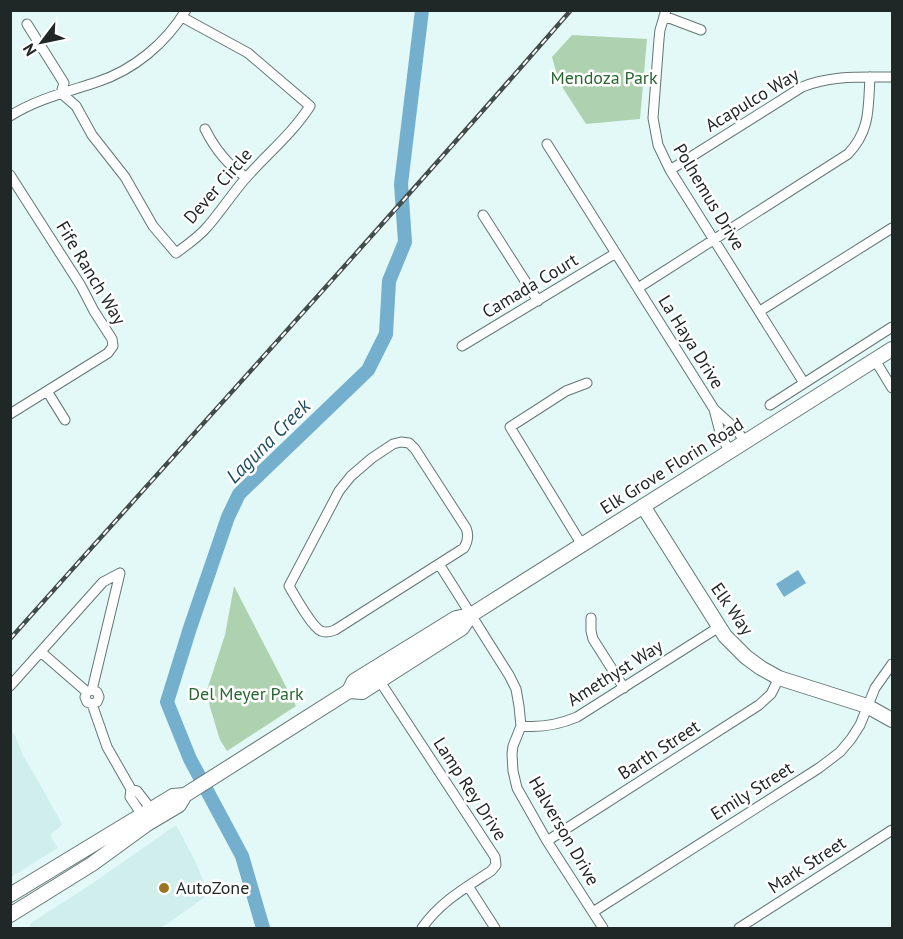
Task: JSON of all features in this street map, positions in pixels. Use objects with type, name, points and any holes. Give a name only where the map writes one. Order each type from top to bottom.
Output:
[{"type":"main road","name":"Elk Grove Florin Road","points":[[10,915],[92,864],[147,824],[179,805],[186,795],[349,691],[354,681],[456,618],[471,615],[892,349]]},
{"type":"main road","name":"Elk Way","points":[[643,506],[719,627],[746,657],[778,678],[867,706],[892,720]]},
{"type":"main road","name":"Elk Grove Florin Road","points":[[349,691],[362,692],[462,628],[471,615]]},
{"type":"main road","name":"Elk Grove Florin Road","points":[[10,895],[173,796],[186,795]]},
{"type":"main road","points":[[126,840],[130,830],[153,816],[146,812]]},
{"type":"street","points":[[10,116],[21,109],[61,93],[103,80],[135,63],[163,40],[184,14]]},
{"type":"street","name":"Dever Circle","points":[[61,93],[76,106],[92,135],[125,177],[153,226],[176,253],[207,227],[246,177],[291,132],[310,106],[248,53],[184,14]]},
{"type":"street","points":[[665,14],[701,30]]},
{"type":"street","name":"Polhemus Drive","points":[[665,14],[659,39],[653,118],[658,145],[670,170],[804,383]]},
{"type":"street","points":[[27,24],[64,83],[61,93]]},
{"type":"street","name":"Acapulco Way","points":[[670,170],[802,87],[841,77],[892,77]]},
{"type":"street","points":[[638,288],[841,159],[854,148],[866,127],[870,77]]},
{"type":"street","points":[[205,129],[219,154],[231,167],[246,177]]},
{"type":"street","name":"La Haya Drive","points":[[547,144],[714,410],[721,436],[730,452]]},
{"type":"street","name":"Fife Ranch Way","points":[[10,175],[81,286],[112,339],[113,346],[108,353],[10,414]]},
{"type":"street","points":[[483,215],[538,301]]},
{"type":"street","points":[[760,311],[892,228]]},
{"type":"street","name":"Camada Court","points":[[462,346],[616,253]]},
{"type":"street","points":[[770,405],[892,327]]},
{"type":"street","points":[[875,360],[892,388]]},
{"type":"street","points":[[582,544],[510,427],[566,391],[587,383]]},
{"type":"street","points":[[47,391],[65,420]]},
{"type":"street","points":[[714,410],[736,429],[745,442]]},
{"type":"street","points":[[401,442],[415,449],[467,532],[468,540],[464,548],[439,564],[330,632],[323,632],[316,628],[289,586],[339,490],[357,470],[372,458],[393,444],[401,442]]},
{"type":"street","name":"Halverson Drive","points":[[439,564],[512,681],[518,697],[521,726],[512,754],[514,779],[520,795],[603,928]]},
{"type":"street","points":[[10,686],[42,653],[103,582],[120,573],[90,691],[85,697],[87,702],[92,704],[107,747],[131,789],[138,791],[146,812]]},
{"type":"street","points":[[591,618],[593,639],[624,687]]},
{"type":"street","name":"Amethyst Way","points":[[521,726],[545,726],[569,720],[719,627]]},
{"type":"street","points":[[42,653],[90,691]]},
{"type":"street","name":"Emily Street","points":[[593,912],[832,758],[860,725],[875,688],[892,664]]},
{"type":"street","name":"Barth Street","points":[[547,841],[759,705],[771,694],[778,678]]},
{"type":"street","name":"Lamp Rey Drive","points":[[379,680],[495,857],[496,865],[491,871],[435,911],[422,928]]},
{"type":"street","name":"Mark Street","points":[[739,928],[892,830]]},
{"type":"street","points":[[468,886],[495,928]]},
{"type":"shaded area","points":[[11,731],[62,824],[50,835],[58,848],[11,877]]},
{"type":"shaded area","points":[[176,825],[209,894],[170,922],[160,928],[29,928],[31,923]]},
{"type":"green space","name":"Mendoza Park","points":[[572,35],[647,39],[640,119],[586,124],[559,82],[552,57]]},
{"type":"green space","name":"Del Meyer Park","points":[[234,586],[296,706],[227,751],[220,740],[207,690],[225,635]]},
{"type":"water","points":[[798,570],[806,583],[784,597],[776,584]]},
{"type":"waterway","name":"Laguna Creek","points":[[263,928],[242,856],[190,759],[167,702],[228,517],[239,494],[368,370],[386,334],[389,281],[405,242],[401,184],[422,10]]},
{"type":"railway","points":[[10,639],[571,10]]},
{"type":"place","name":"AutoZone","points":[[164,888]]}]
